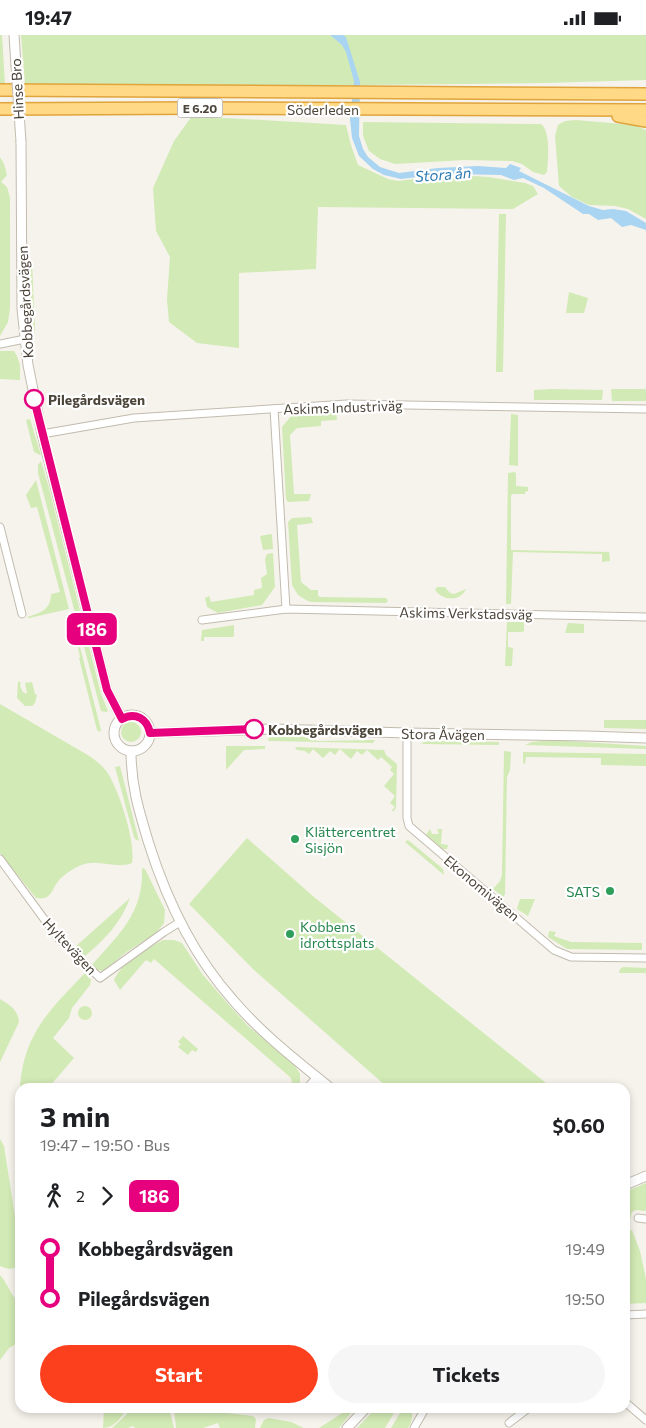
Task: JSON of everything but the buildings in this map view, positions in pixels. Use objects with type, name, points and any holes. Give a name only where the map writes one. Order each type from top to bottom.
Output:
[{"type":"highway","points":[[585,94],[646,88]]},
{"type":"highway","name":"Söderleden","points":[[0,90],[646,95]]},
{"type":"highway","name":"Söderleden","points":[[0,109],[646,110]]},
{"type":"highway","points":[[582,110],[646,121]]},
{"type":"street","name":"Hinse Bro","points":[[14,35],[20,142]]},
{"type":"street","name":"Kobbegårdsvägen","points":[[20,142],[24,339],[34,399],[107,690],[122,719]]},
{"type":"street","points":[[0,344],[24,339]]},
{"type":"street","name":"Askims Industriväg","points":[[42,434],[134,418],[363,404],[646,409]]},
{"type":"street","points":[[274,409],[286,609]]},
{"type":"street","points":[[0,527],[22,613]]},
{"type":"street","name":"Askims Verkstadsväg","points":[[202,620],[286,609],[646,617]]},
{"type":"street","points":[[127,716],[138,716],[146,723],[150,733],[144,746],[131,751],[122,748],[116,741],[114,731],[122,719],[127,716]]},
{"type":"street","name":"Stora Åvägen","points":[[150,733],[273,729],[646,738]]},
{"type":"street","name":"Ekonomivägen","points":[[407,733],[407,818],[409,826],[562,955],[571,957],[646,958]]},
{"type":"street","points":[[131,751],[131,773],[137,806],[166,894],[197,953],[233,1001],[258,1026],[324,1083]]},
{"type":"street","name":"Hyltevägen","points":[[0,859],[58,938],[100,978],[180,922]]},
{"type":"street","points":[[311,1083],[316,1077]]},
{"type":"street","points":[[630,1183],[646,1176]]},
{"type":"street","points":[[638,1217],[646,1219]]},
{"type":"street","points":[[630,1315],[646,1315]]},
{"type":"street","points":[[630,1406],[646,1420]]},
{"type":"street","points":[[347,1428],[361,1413]]},
{"type":"street","points":[[414,1428],[423,1413]]},
{"type":"street","points":[[509,1423],[522,1413]]},
{"type":"green space","points":[[0,35],[2,35],[5,85],[0,85]]},
{"type":"green space","points":[[21,35],[646,35],[646,80],[266,86],[25,84]]},
{"type":"green space","points":[[192,116],[346,125],[358,165],[388,179],[398,181],[439,176],[488,177],[525,183],[533,186],[538,194],[513,209],[318,207],[316,269],[239,273],[239,348],[197,343],[169,322],[167,299],[170,257],[156,231],[153,188],[174,141]]},
{"type":"green space","points":[[576,120],[634,125],[646,130],[646,219],[628,209],[615,206],[589,205],[572,197],[559,186],[555,136],[558,125],[565,121]]},
{"type":"green space","points":[[363,122],[541,124],[548,139],[547,172],[544,175],[533,172],[522,164],[512,161],[465,160],[395,164],[380,159],[369,151],[363,136]]},
{"type":"green space","points":[[0,157],[7,175],[1,182],[7,187],[10,198],[10,308],[8,322],[0,336]]},
{"type":"green space","points":[[499,214],[506,214],[503,372],[496,372]]},
{"type":"green space","points":[[32,261],[34,332],[31,329],[26,276],[27,265]]},
{"type":"green space","points":[[569,292],[588,298],[584,313],[566,313]]},
{"type":"green space","points":[[0,351],[14,351],[20,365],[20,380],[0,379]]},
{"type":"green space","points":[[611,389],[646,389],[646,401],[612,401]]},
{"type":"green space","points":[[534,390],[603,390],[602,400],[534,400]]},
{"type":"green space","points":[[336,412],[337,420],[321,421],[321,426],[297,428],[290,435],[294,494],[311,494],[309,501],[288,502],[286,499],[282,427],[292,415]]},
{"type":"green space","points":[[511,414],[518,415],[518,466],[509,465]]},
{"type":"green space","points":[[30,419],[41,455],[34,452],[26,420]]},
{"type":"green space","points":[[41,461],[101,694],[108,711],[106,712],[101,711],[38,473],[38,465]]},
{"type":"green space","points":[[508,473],[516,473],[516,486],[528,487],[528,491],[525,494],[512,494],[511,496],[511,550],[609,552],[610,561],[602,562],[602,554],[513,552],[511,604],[506,604]]},
{"type":"green space","points":[[36,480],[69,609],[29,618],[27,617],[47,607],[51,594],[60,592],[37,507],[31,508],[26,495]]},
{"type":"green space","points":[[311,517],[313,523],[297,525],[301,582],[311,590],[318,590],[318,596],[321,597],[386,598],[388,600],[386,603],[311,602],[298,595],[292,585],[288,522],[292,518]]},
{"type":"green space","points":[[271,534],[273,549],[263,550],[260,536]]},
{"type":"green space","points":[[273,553],[275,587],[262,605],[218,613],[207,607],[205,598],[209,596],[211,602],[254,595],[254,590],[262,588],[261,578],[267,574],[265,559],[267,554]]},
{"type":"green space","points":[[437,587],[445,587],[450,593],[454,594],[466,589],[460,596],[451,599],[438,594],[435,590]]},
{"type":"green space","points":[[507,622],[524,622],[524,631],[508,632],[508,647],[513,648],[512,666],[505,666]]},
{"type":"green space","points":[[568,623],[584,624],[584,633],[565,633]]},
{"type":"green space","points":[[234,625],[233,637],[204,637],[204,641],[201,641],[202,630]]},
{"type":"green space","points":[[80,647],[100,732],[97,730],[79,658],[78,648]]},
{"type":"green space","points":[[18,681],[21,683],[20,686],[23,692],[27,694],[25,683],[32,682],[35,694],[37,695],[32,706],[25,706],[17,698]]},
{"type":"green space","points":[[0,704],[86,754],[105,769],[117,791],[126,816],[133,854],[132,863],[119,865],[92,863],[79,866],[60,879],[48,896],[36,898],[0,853]]},
{"type":"green space","points":[[604,720],[646,720],[646,729],[604,728]]},
{"type":"green space","points":[[131,722],[138,725],[141,732],[138,739],[131,742],[124,739],[121,732],[124,725]]},
{"type":"green space","points":[[284,735],[304,737],[318,741],[375,740],[373,743],[268,741],[269,737]]},
{"type":"green space","points":[[552,740],[646,746],[646,749],[525,745],[532,742]]},
{"type":"green space","points":[[430,741],[499,742],[499,745],[421,744]]},
{"type":"green space","points":[[226,746],[265,746],[265,749],[244,750],[226,770]]},
{"type":"green space","points":[[295,747],[384,750],[386,755],[397,764],[396,808],[393,812],[392,810],[395,807],[390,803],[395,796],[384,786],[394,774],[390,770],[392,767],[381,757],[378,760],[367,750],[362,755],[357,751],[351,759],[340,749],[335,755],[330,751],[323,758],[313,749],[309,754],[305,751],[297,750]]},
{"type":"green space","points":[[504,751],[511,752],[510,770],[507,777],[505,894],[503,897],[493,889],[500,881],[502,875]]},
{"type":"green space","points":[[523,752],[646,754],[646,766],[601,765],[601,758],[526,757],[525,764],[523,763]]},
{"type":"green space","points":[[120,766],[139,841],[134,837],[115,767]]},
{"type":"green space","points":[[430,829],[432,834],[439,834],[437,829],[442,829],[441,844],[448,845],[447,849],[443,849],[426,835]]},
{"type":"green space","name":"Kobbens idrottsplats","points":[[247,838],[314,897],[546,1083],[382,1083],[253,969],[189,904]]},
{"type":"green space","points":[[408,840],[443,869],[444,875],[405,842]]},
{"type":"green space","points":[[142,868],[145,869],[165,910],[164,923],[156,933],[125,953],[104,971],[96,970],[91,966],[120,933],[134,910],[142,884]]},
{"type":"green space","points":[[130,898],[117,923],[93,949],[85,956],[75,947]]},
{"type":"green space","points":[[520,899],[535,899],[528,916],[517,909]]},
{"type":"green space","points":[[549,931],[556,932],[554,936],[571,942],[642,943],[642,950],[567,949],[548,937]]},
{"type":"green space","points":[[163,940],[174,940],[182,943],[203,975],[248,1026],[295,1066],[300,1074],[300,1083],[292,1083],[291,1078],[154,959],[151,963],[146,960],[120,990],[114,980],[118,973],[135,957]]},
{"type":"green space","points":[[623,967],[646,968],[646,973],[619,973]]},
{"type":"green space","points":[[85,973],[91,980],[90,985],[72,1008],[69,1018],[53,1038],[74,1058],[52,1083],[21,1083],[27,1052],[33,1037],[50,1011]]},
{"type":"green space","points":[[0,999],[15,1011],[19,1022],[0,1062]]},
{"type":"green space","points":[[82,1006],[88,1006],[92,1013],[88,1020],[82,1020],[78,1016],[78,1010]]},
{"type":"green space","points":[[183,1036],[198,1049],[196,1052],[192,1050],[188,1055],[178,1047],[181,1044],[178,1042]]},
{"type":"green space","points":[[0,1139],[4,1146],[15,1217],[15,1268],[10,1269],[0,1266]]},
{"type":"green space","points":[[646,1183],[646,1211],[636,1210],[632,1212],[630,1220],[630,1190]]},
{"type":"green space","points":[[632,1230],[640,1251],[646,1279],[646,1303],[630,1304],[630,1231]]},
{"type":"green space","points":[[0,1275],[15,1298],[15,1345],[9,1348],[0,1360]]},
{"type":"green space","points":[[104,1413],[124,1413],[114,1424],[103,1428]]},
{"type":"green space","points":[[127,1413],[170,1413],[174,1428],[135,1428],[133,1426],[128,1428],[112,1428]]},
{"type":"green space","points":[[174,1413],[227,1413],[253,1416],[256,1419],[255,1428],[220,1428],[218,1423],[203,1428],[176,1428]]},
{"type":"green space","points":[[342,1413],[351,1413],[339,1428],[319,1428]]},
{"type":"green space","points":[[371,1413],[394,1413],[385,1428],[357,1428]]},
{"type":"green space","points":[[400,1413],[412,1413],[408,1428],[391,1428]]},
{"type":"green space","points":[[269,1418],[291,1422],[304,1428],[260,1428],[264,1420]]},
{"type":"water","name":"Stora ån","points":[[330,35],[343,35],[346,37],[360,82],[359,136],[368,157],[380,167],[399,173],[438,168],[478,166],[506,168],[510,164],[521,168],[519,171],[589,206],[603,210],[626,211],[646,223],[646,230],[631,225],[622,227],[611,218],[598,220],[589,214],[583,214],[544,188],[523,178],[514,180],[501,175],[453,174],[401,179],[384,175],[373,169],[359,156],[352,138],[350,119],[354,81],[346,52],[342,45]]},
{"type":"bus line","name":"186","points":[[34,399],[107,690],[122,719],[132,715],[138,716],[149,727],[150,733],[254,729]]},
{"type":"place","name":"Pilegårdsvägen","points":[[34,399]]},
{"type":"place","name":"Kobbegårdsvägen","points":[[254,729]]},
{"type":"place","name":"Klättercentret Sisjön","points":[[295,839]]},
{"type":"place","name":"SATS","points":[[610,891]]},
{"type":"place","name":"Kobbens idrottsplats","points":[[290,934]]}]
